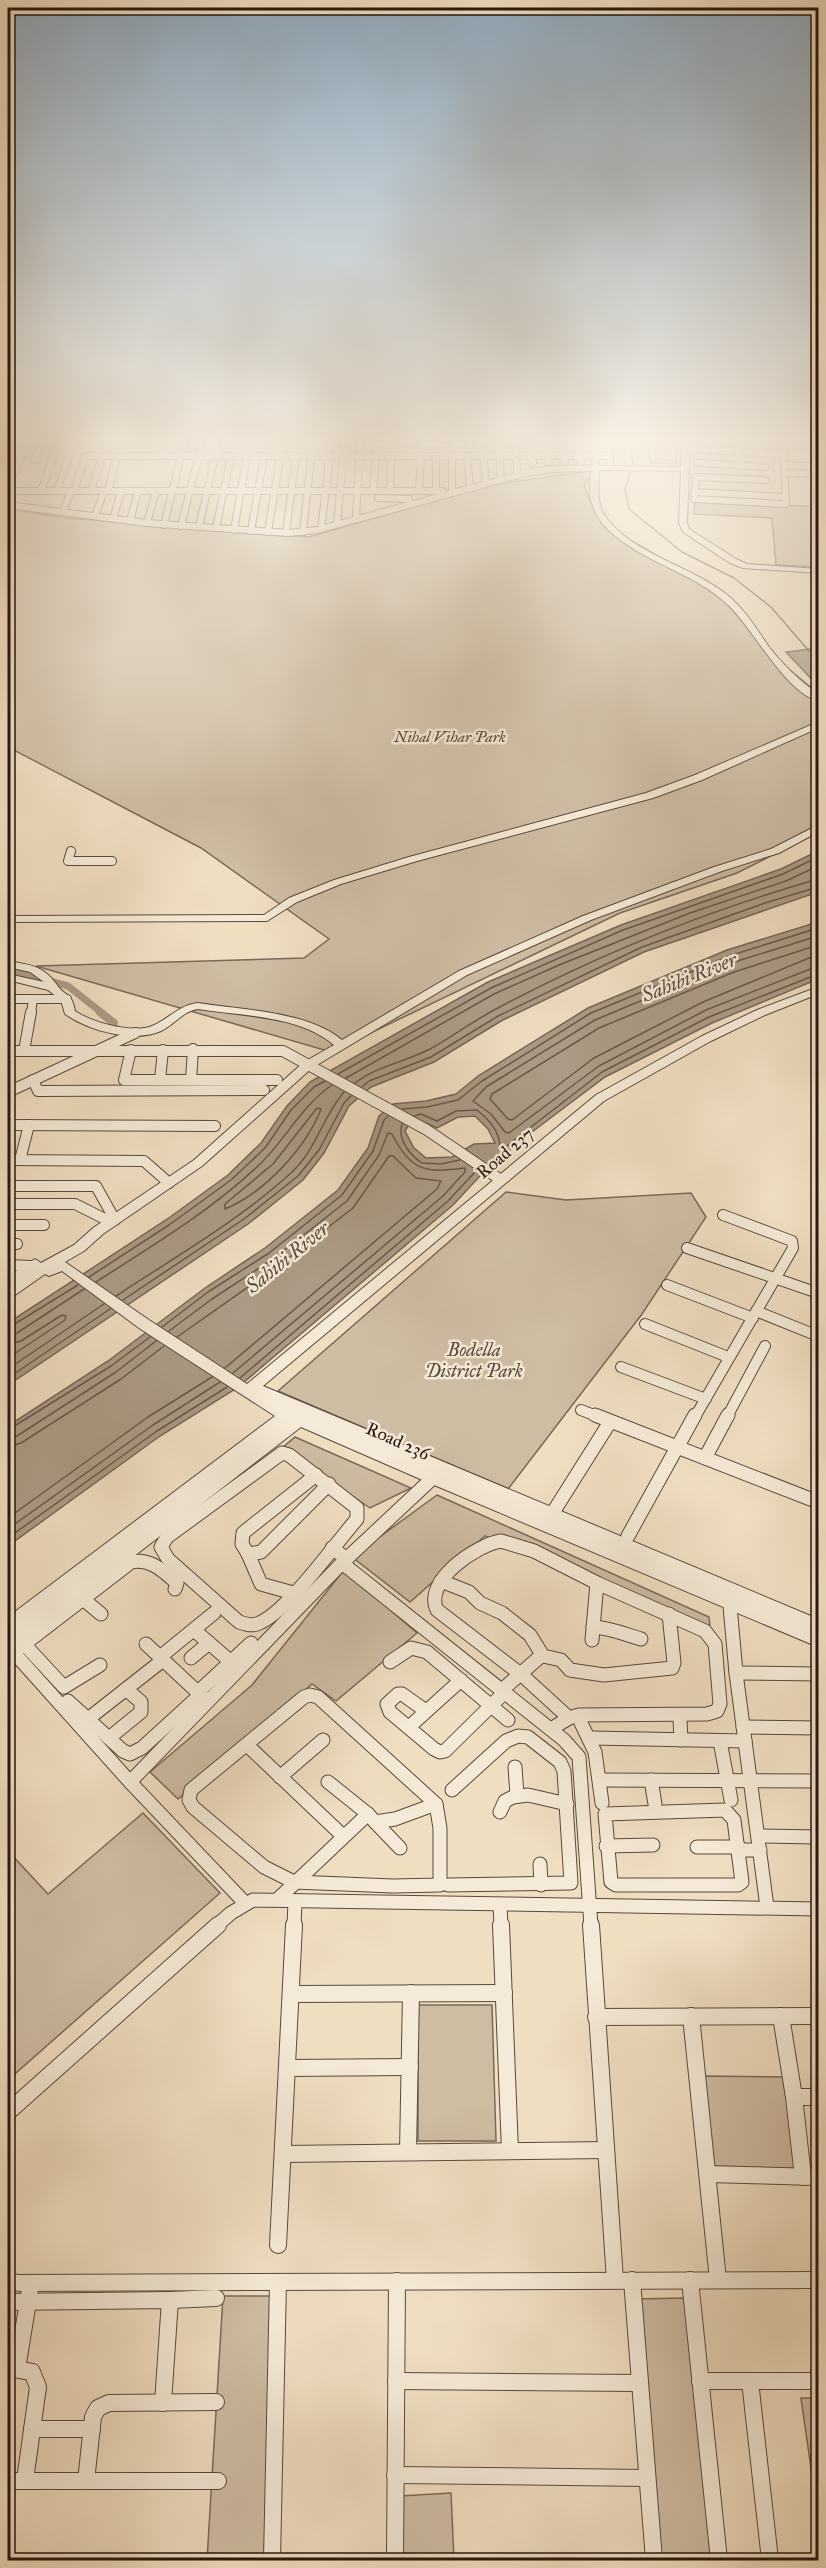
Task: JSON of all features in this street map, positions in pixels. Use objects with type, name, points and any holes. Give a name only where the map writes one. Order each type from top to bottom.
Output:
[{"type":"street","points":[[658,559],[704,583],[726,598],[745,618],[776,660],[819,698]]},
{"type":"street","points":[[730,559],[746,566],[819,571]]},
{"type":"street","points":[[8,919],[267,918],[290,900],[327,885],[445,850],[625,803],[666,790],[819,725]]},
{"type":"street","points":[[8,1294],[79,1248],[98,1231],[211,1153],[341,1045],[463,974],[587,918],[718,869],[775,851],[819,828]]},
{"type":"street","points":[[71,851],[68,861],[112,861]]},
{"type":"street","points":[[8,964],[43,973],[67,999],[69,1012],[80,1019],[135,1033]]},
{"type":"street","points":[[8,977],[51,983]]},
{"type":"street","name":"Road 237","points":[[246,1388],[600,1098],[656,1063],[710,1035],[819,990]]},
{"type":"street","points":[[24,1051],[33,999]]},
{"type":"street","points":[[8,1000],[67,999]]},
{"type":"street","points":[[8,1092],[103,1050],[135,1033],[156,1029],[184,1010],[198,1006],[313,1026],[334,1036],[341,1045]]},
{"type":"street","points":[[191,1080],[194,1049]]},
{"type":"street","points":[[8,1051],[273,1049],[283,1051],[427,1130],[501,1180]]},
{"type":"street","points":[[131,1050],[124,1080],[276,1080]]},
{"type":"street","points":[[160,1080],[163,1050]]},
{"type":"street","points":[[33,1080],[38,1091],[264,1090]]},
{"type":"street","points":[[8,1125],[215,1126]]},
{"type":"street","points":[[20,1160],[29,1125]]},
{"type":"street","points":[[8,1160],[144,1161],[170,1182]]},
{"type":"street","points":[[8,1186],[96,1186],[113,1221]]},
{"type":"street","points":[[8,1204],[75,1204],[113,1221]]},
{"type":"street","points":[[628,1536],[728,1357],[793,1248],[792,1241],[723,1215]]},
{"type":"street","points":[[8,1225],[44,1225]]},
{"type":"street","points":[[687,1248],[819,1293]]},
{"type":"street","points":[[8,1265],[31,1266],[60,1261]]},
{"type":"street","name":"Road 236","points":[[60,1261],[246,1388],[298,1414],[318,1427],[438,1473],[729,1596],[819,1640]]},
{"type":"street","points":[[8,1281],[31,1266]]},
{"type":"street","points":[[667,1285],[819,1336]]},
{"type":"street","points":[[645,1324],[728,1357]]},
{"type":"street","points":[[705,1458],[765,1346]]},
{"type":"street","points":[[621,1367],[706,1398]]},
{"type":"street","points":[[581,1410],[819,1503]]},
{"type":"street","points":[[8,1626],[298,1414]]},
{"type":"street","points":[[15,1648],[298,1414]]},
{"type":"street","points":[[552,1514],[610,1422]]},
{"type":"street","points":[[282,1453],[289,1455],[329,1484],[357,1508],[357,1519],[273,1617],[259,1624],[249,1626],[239,1622],[168,1559],[161,1547],[167,1537],[282,1453]]},
{"type":"street","points":[[68,1701],[123,1751],[130,1754],[137,1752],[202,1697],[438,1473],[552,1514],[729,1596],[819,1626]]},
{"type":"street","points":[[293,1593],[261,1584],[241,1540],[243,1533],[316,1474]]},
{"type":"street","points":[[248,1554],[261,1552],[329,1484]]},
{"type":"street","points":[[551,1729],[575,1721],[589,1714],[707,1714],[717,1711],[720,1704],[715,1644],[712,1637],[705,1631],[597,1583],[511,1541],[502,1541],[475,1551],[441,1581],[433,1595],[433,1604],[437,1610],[575,1721],[592,1738],[597,1751],[602,1803]]},
{"type":"street","points":[[332,1548],[344,1561],[551,1729],[571,1746],[579,1757],[606,2150],[623,2280],[640,2383],[654,2560]]},
{"type":"street","points":[[15,1648],[131,1562],[140,1559],[149,1560],[177,1583],[175,1589]]},
{"type":"street","points":[[441,1581],[469,1592],[480,1603],[502,1613],[530,1635],[542,1654],[561,1660],[570,1670],[577,1672],[604,1675],[672,1668],[674,1663],[669,1614]]},
{"type":"street","points":[[597,1583],[593,1634],[612,1628],[619,1633],[641,1639]]},
{"type":"street","points":[[729,1596],[736,1673],[767,1907]]},
{"type":"street","points":[[83,1599],[101,1614]]},
{"type":"street","points":[[88,1719],[214,1613]]},
{"type":"street","points":[[194,1630],[231,1662]]},
{"type":"street","points":[[712,1637],[732,1638]]},
{"type":"street","points":[[191,1658],[209,1643]]},
{"type":"street","points":[[130,1782],[231,1662],[251,1643]]},
{"type":"street","points":[[146,1644],[202,1697]]},
{"type":"street","points":[[390,1662],[409,1648],[417,1647],[427,1652],[508,1720]]},
{"type":"street","points":[[15,1648],[67,1688],[100,1665]]},
{"type":"street","points":[[15,1648],[130,1782],[245,1903]]},
{"type":"street","points":[[426,1712],[402,1694],[398,1694],[387,1704],[390,1712],[434,1749],[440,1752],[445,1751],[491,1706],[519,1674],[542,1654]]},
{"type":"street","points":[[736,1673],[819,1674]]},
{"type":"street","points":[[409,1727],[461,1680]]},
{"type":"street","points":[[109,1738],[141,1712],[141,1702],[126,1689]]},
{"type":"street","points":[[452,1790],[506,1741],[518,1736],[528,1737],[560,1762],[564,1771],[572,1883],[541,1885],[450,1885],[383,1886],[294,1882],[264,1867],[193,1807],[189,1800],[191,1790],[304,1697],[310,1695],[318,1697],[436,1804],[450,1885],[461,1905]]},
{"type":"street","points":[[680,1720],[681,1740]]},
{"type":"street","points":[[592,1738],[720,1741],[744,1734],[819,1728]]},
{"type":"street","points":[[280,1777],[322,1740]]},
{"type":"street","points":[[720,1741],[731,1800]]},
{"type":"street","points":[[247,1745],[343,1836]]},
{"type":"street","points":[[515,1767],[517,1795]]},
{"type":"street","points":[[600,1780],[819,1781]]},
{"type":"street","points":[[651,1780],[655,1804]]},
{"type":"street","points":[[328,1782],[371,1818],[400,1848]]},
{"type":"street","points":[[500,1812],[505,1801],[523,1794],[556,1804],[583,1801]]},
{"type":"street","points":[[278,1899],[343,1836],[371,1818],[395,1819],[436,1804]]},
{"type":"street","points":[[725,1810],[734,1820],[739,1849],[742,1882],[738,1885],[628,1887],[615,1885],[611,1882],[606,1846],[605,1814],[725,1810]]},
{"type":"street","points":[[697,1847],[739,1849],[759,1843],[819,1837]]},
{"type":"street","points":[[606,1846],[653,1845]]},
{"type":"street","points":[[540,1864],[541,1885]]},
{"type":"street","points":[[439,1904],[450,1885]]},
{"type":"street","points":[[8,2112],[245,1903],[262,1899],[278,1899],[461,1905],[819,1909]]},
{"type":"street","points":[[278,2245],[295,1900]]},
{"type":"street","points":[[500,1905],[510,2151]]},
{"type":"street","points":[[291,1994],[504,1993]]},
{"type":"street","points":[[408,2152],[411,1994]]},
{"type":"street","points":[[691,2016],[718,2280]]},
{"type":"street","points":[[708,2174],[811,2177],[794,2097],[781,2016]]},
{"type":"street","points":[[596,2017],[819,2016]]},
{"type":"street","points":[[287,2068],[410,2067]]},
{"type":"street","points":[[794,2097],[819,2097]]},
{"type":"street","points":[[283,2154],[606,2150]]},
{"type":"street","points":[[690,2280],[719,2560]]},
{"type":"street","points":[[8,2281],[31,2283],[819,2280]]},
{"type":"street","points":[[395,2560],[397,2281]]},
{"type":"street","points":[[272,2560],[279,2282]]},
{"type":"street","points":[[31,2283],[12,2368],[32,2372],[38,2387],[32,2429],[16,2480],[218,2481]]},
{"type":"street","points":[[8,2302],[216,2298]]},
{"type":"street","points":[[163,2403],[170,2300]]},
{"type":"street","points":[[396,2381],[640,2383]]},
{"type":"street","points":[[700,2381],[819,2381]]},
{"type":"street","points":[[750,2381],[770,2560]]},
{"type":"street","points":[[86,2481],[93,2417],[98,2408],[109,2403],[216,2402]]},
{"type":"street","points":[[32,2429],[92,2429]]},
{"type":"street","points":[[395,2475],[647,2478]]},
{"type":"green space","name":"Nihal Vihar Park","points":[[8,559],[663,559],[726,595],[774,657],[818,693],[818,832],[737,873],[620,913],[331,1052],[36,966],[304,958],[329,939],[201,848],[8,747]]},
{"type":"green space","points":[[775,559],[818,559],[818,567],[776,565]]},
{"type":"green space","name":"Bodella District Park","points":[[506,1192],[566,1200],[691,1193],[706,1217],[642,1314],[508,1489],[278,1391]]},
{"type":"green space","points":[[295,1437],[411,1488],[370,1508],[282,1448]]},
{"type":"green space","points":[[437,1495],[709,1617],[711,1637],[485,1536],[410,1602],[352,1557]]},
{"type":"green space","points":[[344,1570],[417,1633],[336,1701],[312,1684],[178,1799],[150,1772],[252,1685]]},
{"type":"green space","points":[[143,1813],[220,1893],[8,2080],[8,1851],[48,1894]]},
{"type":"green space","points":[[418,2005],[492,2005],[496,2141],[418,2141]]},
{"type":"green space","points":[[704,2076],[784,2077],[797,2175],[714,2175]]},
{"type":"green space","points":[[223,2296],[275,2296],[264,2560],[207,2560]]},
{"type":"green space","points":[[687,2298],[715,2560],[655,2560],[632,2299]]},
{"type":"green space","points":[[801,2398],[818,2398],[818,2517]]},
{"type":"green space","points":[[451,2493],[454,2560],[402,2560],[400,2496]]},
{"type":"water","points":[[818,648],[818,686],[786,652]]},
{"type":"water","points":[[818,851],[818,892],[644,952],[501,1021],[434,1062],[371,1087],[349,1106],[324,1153],[303,1180],[248,1224],[8,1385],[8,1323],[166,1220],[228,1175],[261,1143],[287,1106],[310,1082],[488,982],[621,925],[781,869]]},
{"type":"water","name":"Sahibi River","points":[[818,922],[818,979],[712,1023],[605,1077],[520,1141],[479,1177],[453,1205],[237,1388],[160,1436],[8,1546],[8,1426],[108,1361],[205,1288],[265,1248],[338,1190],[368,1148],[379,1116],[393,1104],[426,1101],[456,1094],[478,1076],[588,1008],[727,950]],"holes":[[[475,1116],[488,1129],[495,1143],[474,1144],[452,1157],[426,1158],[414,1148],[405,1131],[408,1126],[419,1120],[437,1128],[458,1117]]]},
{"type":"waterway","points":[[696,559],[734,578],[771,607],[809,651]]},
{"type":"waterway","points":[[8,970],[68,986],[102,1013]]},
{"type":"waterway","points":[[100,1012],[114,1023]]}]
